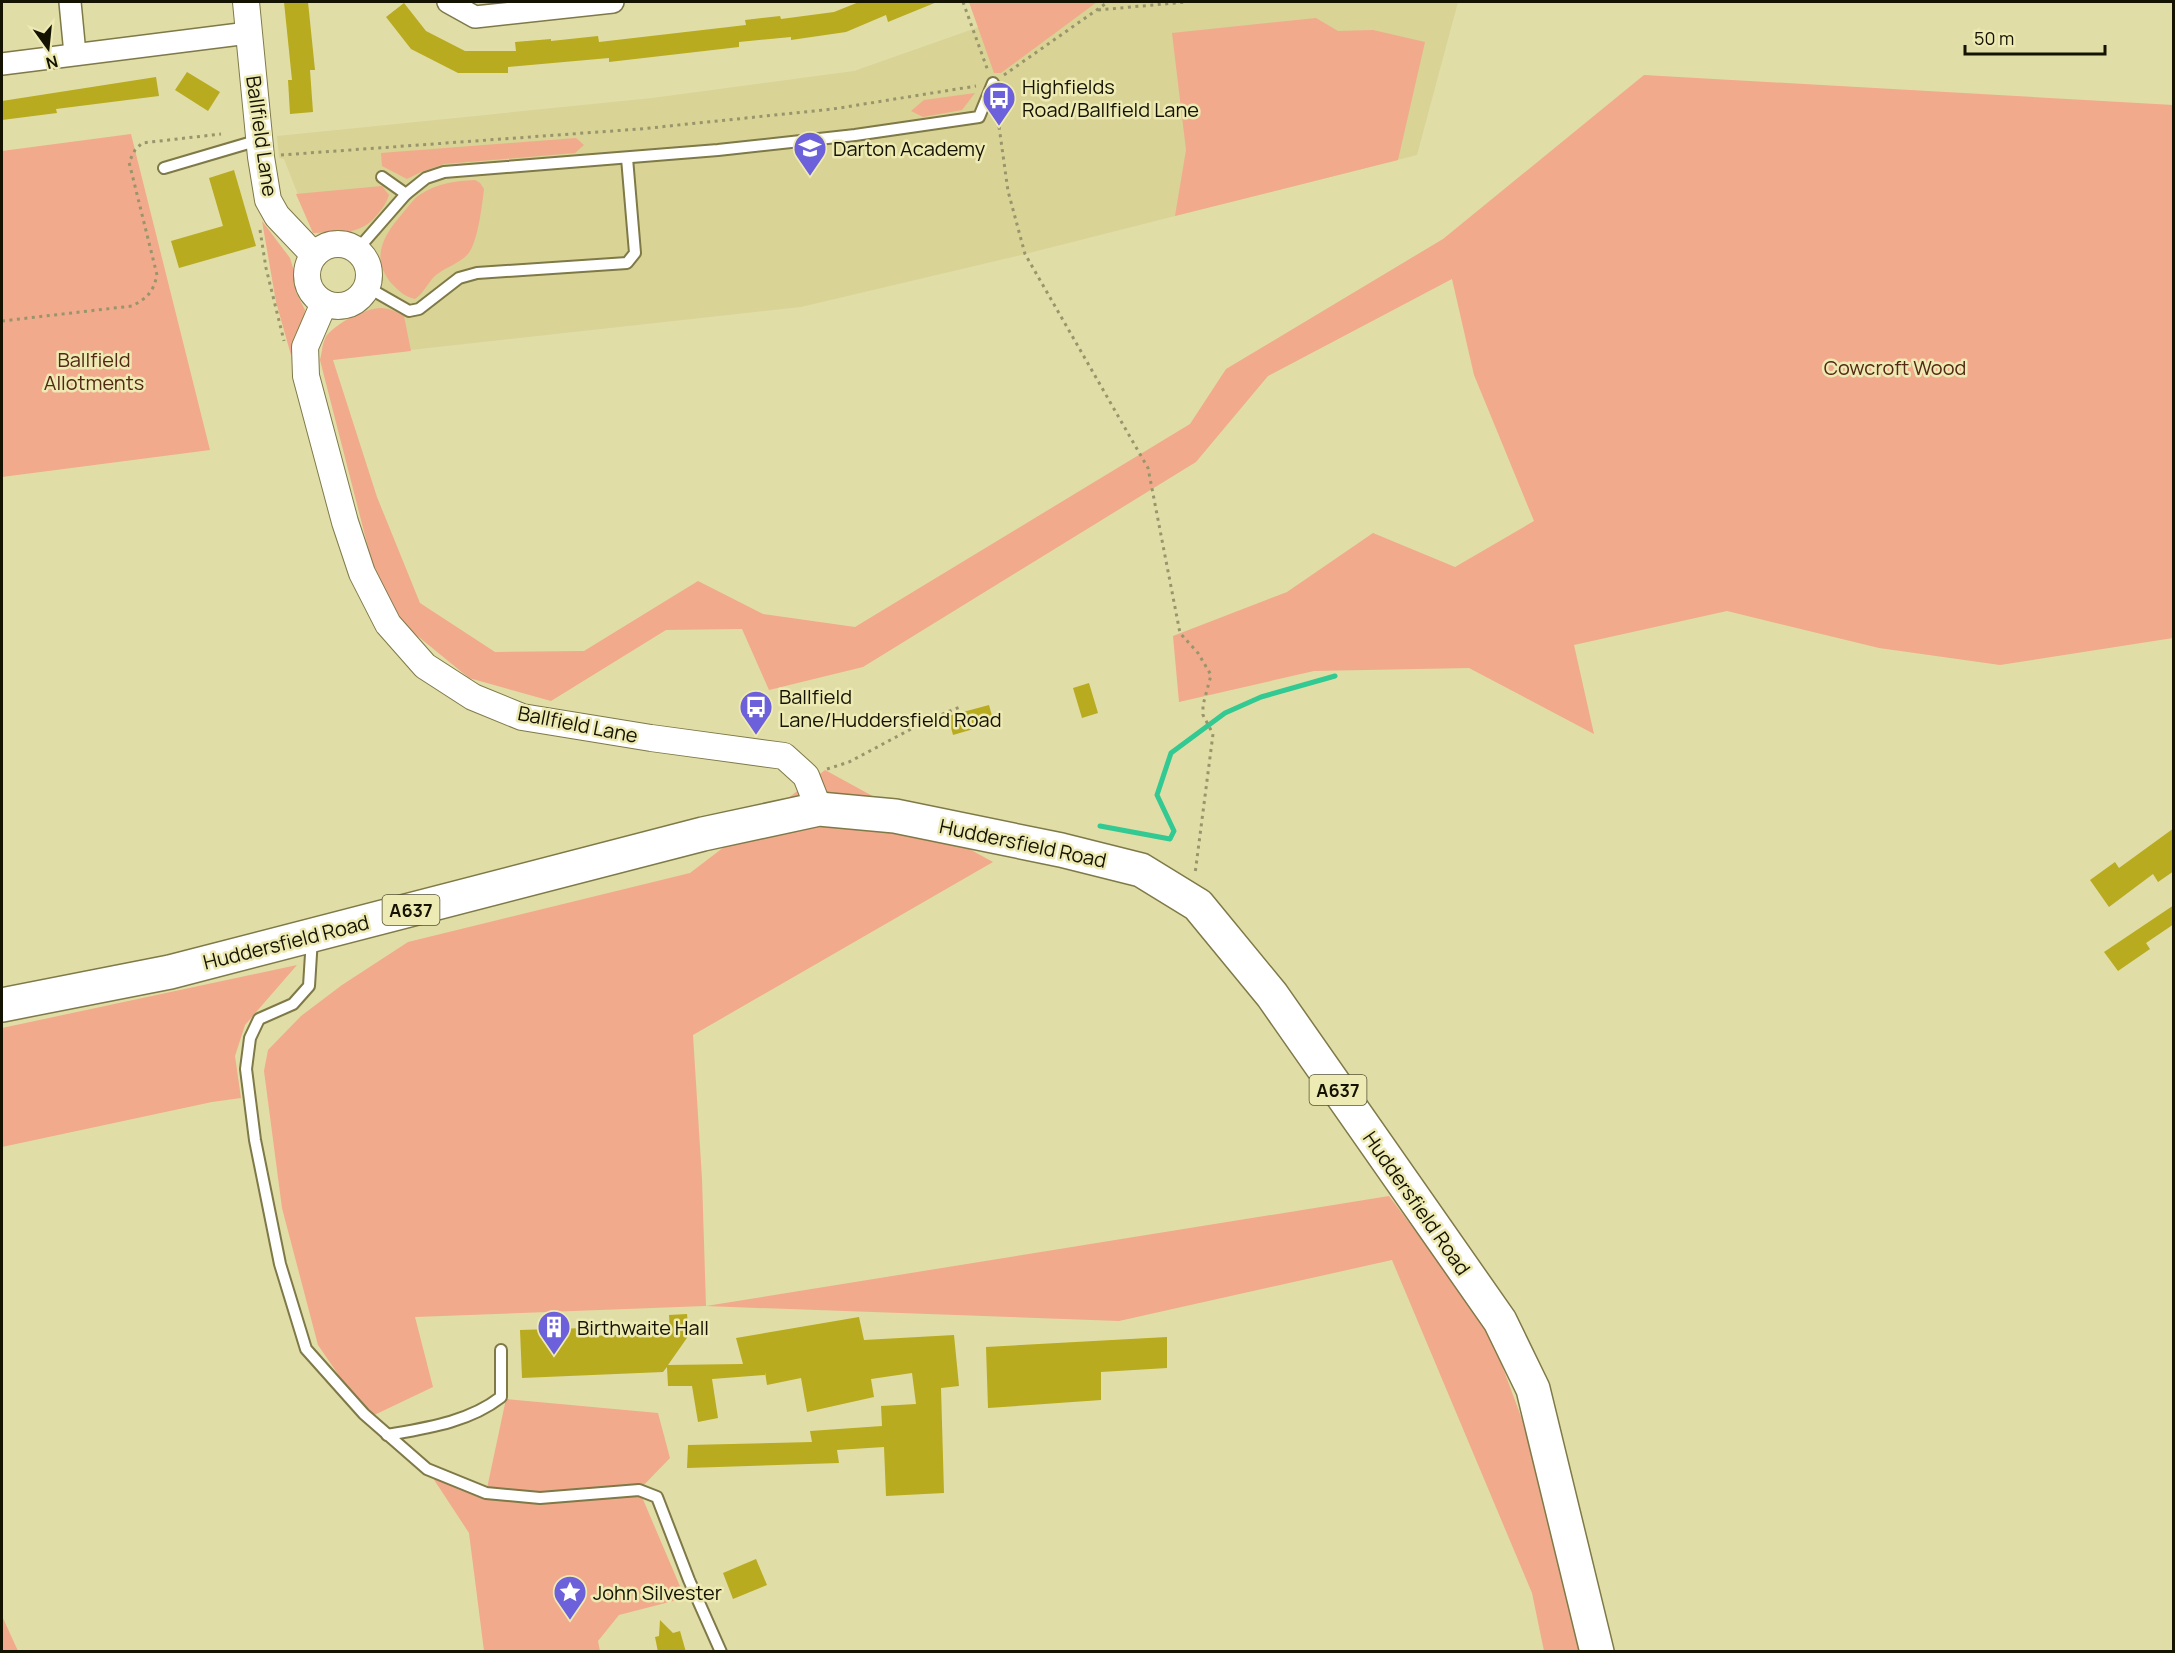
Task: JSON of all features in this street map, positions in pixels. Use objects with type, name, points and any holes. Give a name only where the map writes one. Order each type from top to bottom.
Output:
[{"type":"highway","name":"Huddersfield Road","points":[[2,1005],[170,972],[703,834],[819,809],[895,816],[1061,850],[1141,870],[1198,905],[1272,996],[1500,1321],[1533,1389],[1597,1652]]},
{"type":"street","points":[[70,2],[75,54]]},
{"type":"street","name":"Ballfield Lane","points":[[246,2],[268,200],[277,216],[314,255]]},
{"type":"street","points":[[448,2],[475,17],[613,2]]},
{"type":"street","points":[[2,64],[248,33]]},
{"type":"street","points":[[330,245],[349,246],[357,250],[364,257],[368,267],[369,277],[362,295],[344,306],[333,306],[316,297],[307,281],[309,263],[314,255],[330,245]]},
{"type":"street","name":"Ballfield Lane","points":[[324,303],[305,347],[306,376],[345,522],[362,573],[388,624],[425,666],[473,697],[522,717],[784,756],[806,776],[819,809]]},
{"type":"lane","points":[[357,250],[406,194],[426,178],[444,172],[718,150],[979,117],[993,83]]},
{"type":"lane","points":[[164,168],[260,142]]},
{"type":"lane","points":[[367,286],[409,311],[419,309],[459,278],[477,273],[627,263],[635,253],[627,158]]},
{"type":"lane","points":[[382,177],[406,194]]},
{"type":"lane","points":[[312,935],[309,986],[293,1004],[259,1019],[250,1038],[246,1069],[255,1140],[280,1264],[306,1349],[364,1414],[427,1469],[486,1493],[540,1498],[639,1490],[657,1497],[689,1580],[721,1652]]},
{"type":"lane","points":[[387,1435],[453,1421],[487,1408],[501,1397],[501,1350]]},
{"type":"path","points":[[963,2],[993,83],[1008,191],[1025,254],[1148,468],[1180,633],[1198,653],[1211,675],[1203,705],[1203,715],[1213,734],[1194,880]]},
{"type":"path","points":[[2,321],[132,306],[147,298],[154,289],[157,275],[129,162],[135,150],[142,143],[260,142],[640,129],[810,112],[993,83],[1108,2]]},
{"type":"path","points":[[1096,10],[1186,2]]},
{"type":"path","points":[[259,221],[269,285],[289,361],[306,376]]},
{"type":"path","points":[[806,776],[849,762],[930,719],[960,707]]},
{"type":"shaded area","name":"Darton Academy","points":[[969,2],[1458,2],[1417,155],[1025,254],[801,307],[320,360],[326,335],[381,293],[366,242],[313,233],[284,159],[279,158],[277,136],[652,98],[854,71],[979,27]]},
{"type":"green space","points":[[969,2],[1097,2],[1001,73],[994,73]]},
{"type":"green space","points":[[1316,18],[1338,31],[1373,30],[1425,42],[1398,160],[1175,216],[1186,150],[1172,33]]},
{"type":"green space","name":"Cowcroft Wood","points":[[1644,75],[2173,105],[2173,638],[2000,665],[1879,648],[1727,611],[1574,645],[1594,734],[1469,668],[1314,671],[1179,702],[1173,636],[1287,592],[1373,533],[1455,567],[1534,521],[1474,375],[1452,279],[1268,376],[1196,462],[863,667],[769,690],[742,629],[666,630],[551,701],[469,678],[398,620],[371,559],[320,360],[325,339],[330,332],[359,314],[381,308],[390,309],[404,316],[411,351],[333,360],[377,497],[420,603],[495,652],[584,651],[698,581],[763,614],[855,627],[1190,424],[1226,369],[1443,239]]},
{"type":"green space","points":[[975,93],[962,110],[923,117],[911,111],[924,100]]},
{"type":"green space","name":"Ballfield Allotments","points":[[131,134],[210,450],[2,477],[2,151]]},
{"type":"green space","points":[[576,138],[584,145],[575,153],[444,164],[407,179],[382,166],[381,153]]},
{"type":"green space","points":[[475,180],[484,189],[479,223],[468,254],[436,275],[415,299],[405,295],[392,284],[382,265],[380,256],[389,231],[421,194],[447,183]]},
{"type":"green space","points":[[382,186],[389,195],[382,209],[369,223],[348,232],[313,233],[296,194]]},
{"type":"green space","points":[[262,221],[290,258],[296,292],[305,310],[304,318],[295,335],[291,355],[276,302]]},
{"type":"green space","points":[[825,770],[993,862],[693,1035],[702,1179],[706,1306],[1389,1196],[1487,1325],[1523,1422],[1579,1651],[1544,1651],[1532,1593],[1392,1260],[1119,1321],[705,1306],[415,1317],[433,1387],[368,1418],[318,1345],[282,1208],[264,1071],[268,1050],[301,1016],[342,985],[408,942],[690,873]]},
{"type":"green space","points":[[297,965],[245,1025],[235,1056],[241,1098],[212,1102],[2,1147],[2,1028]]},
{"type":"green space","points":[[506,1399],[658,1413],[670,1458],[639,1490],[685,1598],[619,1615],[598,1641],[600,1651],[484,1651],[469,1533],[427,1469],[486,1493]]},
{"type":"green space","points":[[2,1616],[18,1651],[2,1651]]},
{"type":"building","points":[[284,2],[308,2],[315,70],[310,70],[313,112],[290,114],[288,80],[292,80]]},
{"type":"building","points":[[859,2],[937,2],[888,22],[886,15],[846,32],[791,40],[791,37],[739,42],[739,47],[609,62],[609,58],[508,67],[508,73],[458,73],[411,49],[386,17],[404,3],[426,31],[465,51],[516,51],[515,42],[598,36],[599,42],[746,25],[745,20],[780,16],[781,19],[834,12]]},
{"type":"building","points":[[187,72],[220,92],[208,111],[175,90]]},
{"type":"building","points":[[156,77],[159,96],[56,109],[57,113],[2,120],[2,101]]},
{"type":"building","points":[[234,170],[256,246],[179,268],[171,241],[223,226],[209,178]]},
{"type":"building","points":[[1089,683],[1098,713],[1082,718],[1073,688]]},
{"type":"building","points":[[989,705],[994,723],[953,735],[948,716]]},
{"type":"building","points":[[2174,828],[2174,871],[2158,882],[2153,874],[2109,907],[2090,880],[2115,862],[2119,868]]},
{"type":"building","points":[[2174,905],[2174,924],[2146,943],[2150,949],[2118,971],[2104,952]]},
{"type":"building","points":[[687,1314],[689,1335],[668,1365],[743,1364],[736,1338],[859,1317],[864,1340],[954,1335],[959,1386],[941,1388],[944,1493],[886,1496],[884,1447],[837,1450],[839,1463],[687,1468],[688,1445],[812,1442],[810,1431],[882,1426],[881,1406],[916,1404],[912,1373],[871,1379],[874,1397],[807,1412],[801,1378],[767,1385],[765,1372],[765,1375],[712,1379],[718,1418],[698,1422],[692,1386],[668,1386],[667,1367],[663,1372],[522,1378],[520,1330],[585,1328],[586,1336],[651,1334],[670,1331],[669,1315]]},
{"type":"building","points":[[1167,1337],[1167,1368],[1101,1372],[1101,1400],[988,1408],[986,1347]]},
{"type":"building","points":[[756,1559],[767,1585],[733,1599],[723,1573]]},
{"type":"building","points":[[660,1620],[673,1633],[680,1631],[686,1652],[658,1652],[655,1637],[659,1636]]},
{"type":"waterway","points":[[1100,826],[1170,839],[1174,831],[1157,795],[1171,753],[1225,713],[1261,697],[1335,676]]},
{"type":"place","name":"Highfields Road/Ballfield Lane","points":[[999,127]]},
{"type":"place","name":"Darton Academy","points":[[810,177]]},
{"type":"place","name":"Ballfield Lane/Huddersfield Road","points":[[756,736]]},
{"type":"place","name":"Birthwaite Hall","points":[[554,1356]]},
{"type":"place","name":"John Silvester","points":[[570,1621]]}]
